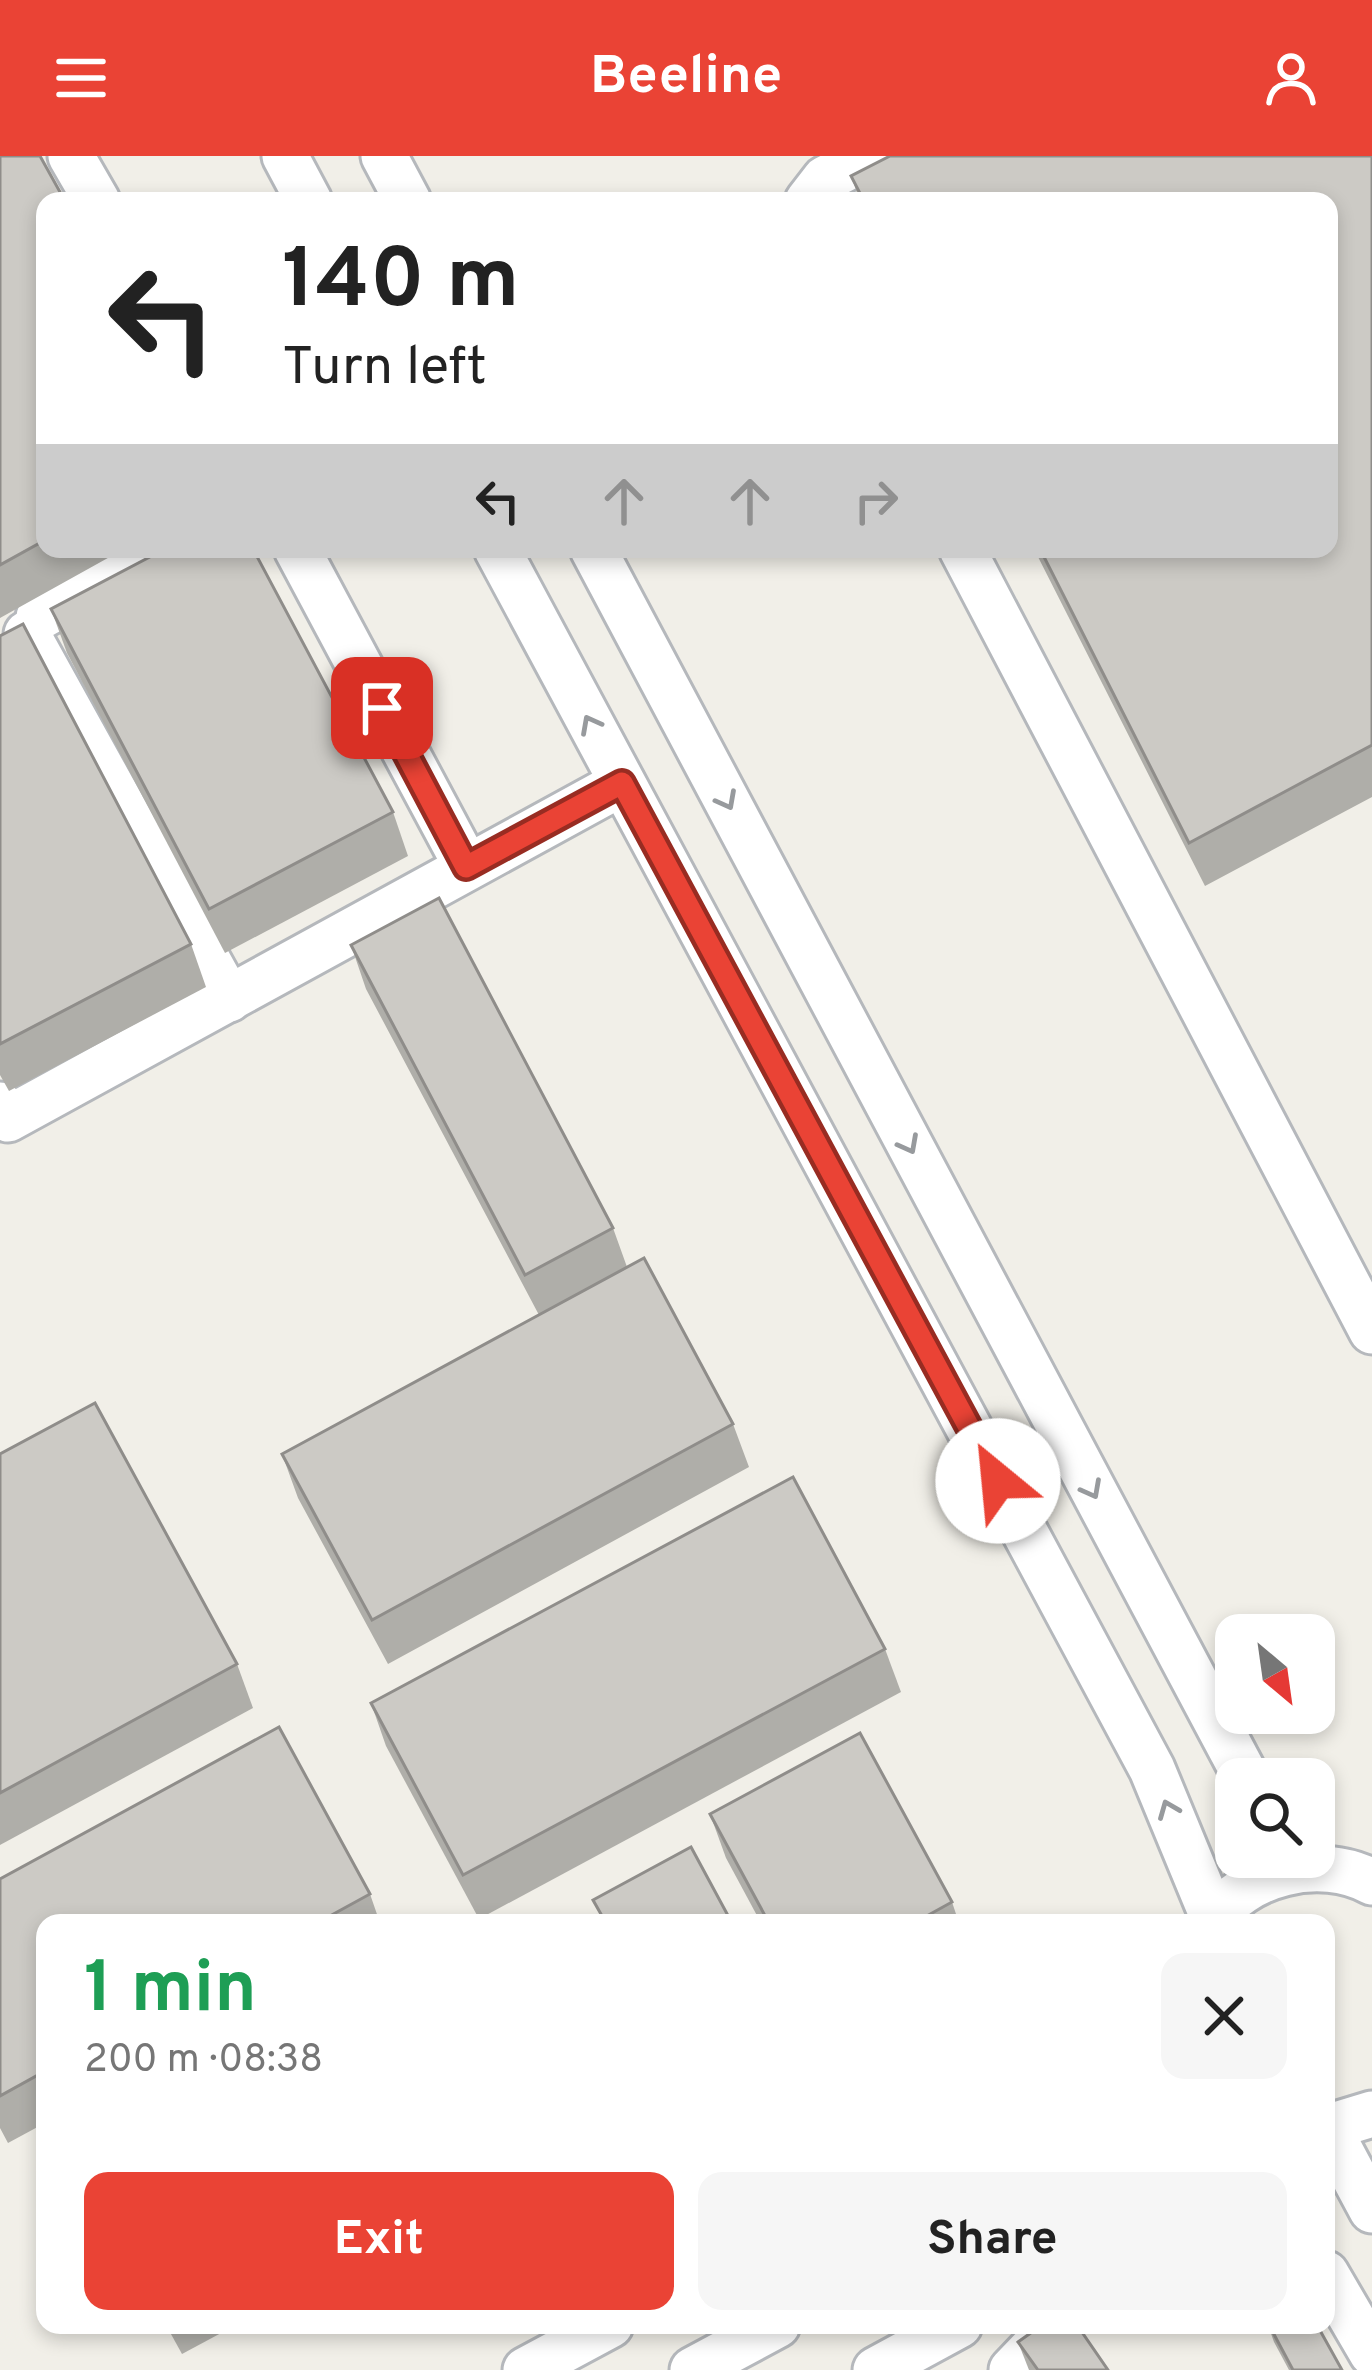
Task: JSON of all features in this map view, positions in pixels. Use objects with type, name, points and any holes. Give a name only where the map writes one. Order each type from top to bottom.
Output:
[{"type":"street","points":[[71,156],[92,192]]},
{"type":"street","points":[[285,156],[304,192]]},
{"type":"street","points":[[385,156],[403,192]]},
{"type":"street","points":[[815,192],[825,179],[869,156]]},
{"type":"street","points":[[145,558],[11,633],[229,998]]},
{"type":"street","points":[[302,558],[466,867]]},
{"type":"street","points":[[501,558],[1152,1769],[1209,1914]]},
{"type":"street","points":[[598,558],[1236,1758]]},
{"type":"street","points":[[967,558],[1372,1331]]},
{"type":"street","points":[[0,1105],[8,1119],[622,783]]},
{"type":"street","points":[[1218,1914],[1265,1878]]},
{"type":"street","points":[[1335,2126],[1372,2114]]},
{"type":"street","points":[[1335,2143],[1372,2210]]},
{"type":"street","points":[[1335,2289],[1372,2353]]},
{"type":"street","points":[[526,2370],[593,2334]]},
{"type":"street","points":[[693,2370],[760,2334]]},
{"type":"street","points":[[876,2370],[942,2334]]},
{"type":"street","points":[[1012,2370],[1046,2334]]},
{"type":"building","points":[[0,156],[40,156],[60,192],[36,192],[36,545],[0,565]]},
{"type":"building","points":[[890,156],[1372,156],[1372,745],[1189,843],[1045,558],[1338,558],[1338,192],[859,192],[851,176]]},
{"type":"building","points":[[148,558],[258,558],[393,812],[209,909],[51,609]]},
{"type":"building","points":[[23,624],[191,944],[0,1044],[0,636]]},
{"type":"building","points":[[439,898],[613,1228],[525,1275],[351,945]]},
{"type":"building","points":[[644,1258],[733,1424],[372,1620],[282,1454]]},
{"type":"building","points":[[95,1403],[237,1664],[0,1793],[0,1454]]},
{"type":"building","points":[[793,1477],[885,1649],[463,1875],[371,1703]]},
{"type":"building","points":[[279,1727],[370,1894],[333,1914],[36,1914],[36,2076],[0,2096],[0,1879]]},
{"type":"building","points":[[860,1733],[952,1902],[930,1914],[764,1914],[710,1814]]},
{"type":"building","points":[[691,1847],[727,1914],[601,1914],[593,1900]]},
{"type":"building","points":[[1029,2334],[1083,2334],[1108,2370],[1038,2370],[1018,2342]]},
{"type":"building","points":[[1274,2334],[1322,2334],[1342,2370],[1293,2370]]},
{"type":"route","points":[[382,708],[466,867],[622,783],[998,1481]]}]
